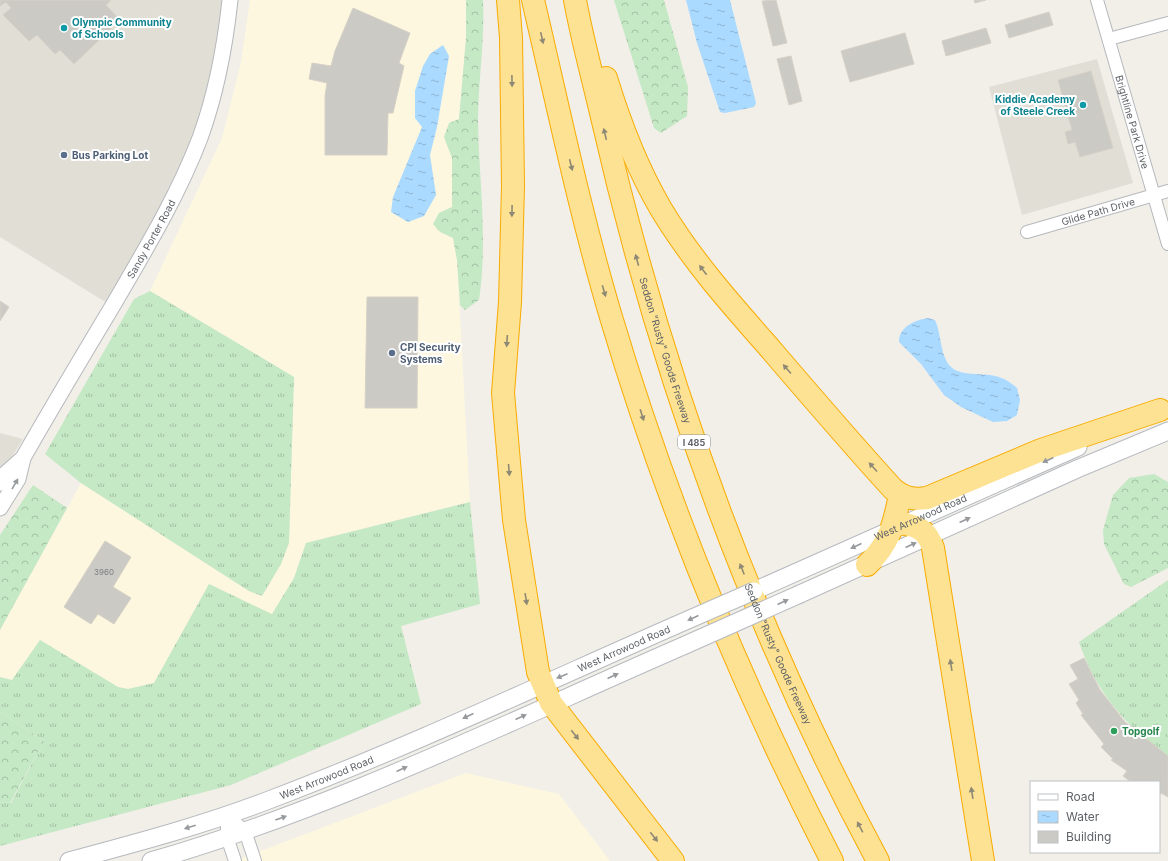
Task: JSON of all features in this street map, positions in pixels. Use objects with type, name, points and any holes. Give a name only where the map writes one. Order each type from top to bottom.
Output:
[{"type":"highway","points":[[508,0],[511,38],[513,186],[510,302],[504,400],[514,520],[538,672],[542,684],[552,703],[673,861]]},
{"type":"highway","points":[[533,0],[591,247],[649,439],[697,567],[727,639],[805,809],[832,861]]},
{"type":"highway","name":"Seddon \"Rusty\" Goode Freeway","points":[[575,0],[609,150],[644,285],[693,439],[740,564],[808,725],[878,861]]},
{"type":"highway","points":[[582,0],[622,126],[637,165],[662,210],[713,283],[845,435],[900,495],[917,499],[927,498],[1040,450],[1165,412]]},
{"type":"highway","points":[[867,565],[881,550],[898,527],[900,495]]},
{"type":"highway","points":[[898,527],[918,527],[929,537],[936,564],[983,861]]},
{"type":"main road","name":"West Arrowood Road","points":[[69,861],[127,846],[227,815],[356,765],[898,527],[1165,412]]},
{"type":"main road","points":[[1077,469],[1086,457],[1165,412]]},
{"type":"main road","name":"West Arrowood Road","points":[[151,861],[245,831],[367,784],[867,565],[1077,469],[1168,431]]},
{"type":"street","name":"Sandy Porter Road","points":[[0,508],[18,479],[23,458],[140,259],[183,177],[200,138],[217,81],[227,30],[230,0]]},
{"type":"street","name":"Brightline Park Drive","points":[[1097,0],[1168,244]]},
{"type":"street","points":[[1109,39],[1168,23]]},
{"type":"street","name":"Glide Path Drive","points":[[1027,232],[1168,191]]},
{"type":"street","name":"Sandy Porter Road","points":[[0,483],[6,473],[23,458]]},
{"type":"street","points":[[227,815],[245,831],[255,861]]},
{"type":"street","points":[[227,815],[227,837],[235,861]]},
{"type":"shaded area","points":[[0,0],[223,0],[223,24],[204,106],[179,176],[107,303],[0,237]]},
{"type":"shaded area","points":[[250,0],[466,0],[466,38],[459,120],[444,137],[452,158],[452,207],[439,213],[440,232],[453,238],[457,260],[470,502],[306,543],[294,578],[272,615],[209,584],[154,683],[128,689],[118,687],[40,640],[12,680],[0,677],[0,630],[81,483],[249,591],[262,596],[281,564],[289,543],[294,377],[150,291],[222,138],[241,62]]},
{"type":"shaded area","points":[[1097,59],[1133,183],[1022,215],[989,87]]},
{"type":"shaded area","points":[[0,433],[23,439],[0,476]]},
{"type":"shaded area","points":[[466,773],[559,794],[610,861],[234,861]]},
{"type":"green space","points":[[466,0],[483,0],[483,31],[478,121],[483,255],[479,300],[465,310],[460,305],[457,260],[453,238],[440,232],[433,224],[439,213],[452,207],[452,158],[444,137],[449,123],[459,119],[466,38]]},
{"type":"green space","points":[[614,0],[664,0],[688,87],[687,116],[661,133],[654,128]]},
{"type":"green space","points":[[150,291],[294,377],[289,543],[281,564],[262,596],[249,591],[81,483],[45,454],[134,299]]},
{"type":"green space","points":[[1154,474],[1168,482],[1168,568],[1131,587],[1124,584],[1104,544],[1103,530],[1113,495],[1129,478]]},
{"type":"green space","points":[[33,485],[67,508],[0,630],[0,535]]},
{"type":"green space","points":[[470,502],[480,604],[401,626],[421,704],[231,785],[0,846],[0,802],[11,803],[44,741],[0,712],[0,677],[12,680],[40,640],[118,687],[128,689],[154,683],[209,584],[272,614],[294,578],[306,543]]},
{"type":"green space","points":[[1168,580],[1168,756],[1138,733],[1125,720],[1103,692],[1094,677],[1079,642]]},
{"type":"green space","points":[[0,712],[44,741],[10,803],[0,802]]},
{"type":"water","points":[[686,0],[730,0],[756,103],[754,107],[725,113],[720,112],[697,43]]},
{"type":"water","points":[[443,45],[449,56],[437,127],[430,155],[436,195],[424,216],[408,222],[391,212],[393,197],[422,127],[415,118],[415,91],[423,66],[430,54]]},
{"type":"water","points":[[928,318],[935,320],[945,357],[951,367],[969,374],[998,377],[1007,380],[1017,388],[1020,400],[1017,415],[1007,421],[993,422],[961,407],[944,395],[921,364],[899,342],[900,336],[905,328],[918,320]]},
{"type":"building","name":"Olympic Community of Schools","points":[[0,0],[111,0],[106,5],[120,20],[74,64],[60,50],[55,54],[37,35],[29,41],[3,15],[11,8],[6,2],[0,6]]},
{"type":"building","points":[[776,0],[787,43],[773,46],[762,1]]},
{"type":"building","points":[[974,0],[986,0],[975,3]]},
{"type":"building","points":[[353,8],[410,33],[399,63],[404,66],[393,113],[388,113],[387,155],[325,155],[325,96],[327,83],[309,79],[312,63],[331,66],[335,51]]},
{"type":"building","points":[[1049,12],[1053,25],[1009,38],[1005,25]]},
{"type":"building","points":[[986,28],[991,43],[946,56],[942,41]]},
{"type":"building","points":[[905,33],[914,64],[850,82],[841,51]]},
{"type":"building","points":[[791,56],[802,101],[789,105],[777,59]]},
{"type":"building","name":"Kiddie Academy of Steele Creek","points":[[1091,71],[1113,148],[1080,157],[1075,142],[1068,144],[1065,132],[1072,130],[1058,80]]},
{"type":"building","name":"CPI Security Systems","points":[[367,297],[418,297],[417,408],[365,408]]},
{"type":"building","points":[[0,301],[9,307],[0,321]]},
{"type":"building","points":[[105,541],[131,557],[113,587],[131,598],[114,624],[98,614],[91,624],[64,607]]},
{"type":"building","name":"Topgolf","points":[[1084,658],[1100,690],[1125,722],[1168,756],[1168,797],[1161,793],[1160,794],[1160,781],[1130,781],[1123,776],[1127,771],[1111,760],[1113,759],[1101,747],[1104,744],[1081,715],[1083,714],[1076,703],[1079,700],[1069,684],[1078,679],[1070,665]]},
{"type":"place","name":"Olympic Community of Schools","points":[[64,28]]},
{"type":"place","name":"Kiddie Academy of Steele Creek","points":[[1083,105]]},
{"type":"place","name":"Bus Parking Lot","points":[[64,155]]},
{"type":"place","name":"CPI Security Systems","points":[[392,353]]},
{"type":"place","name":"Topgolf","points":[[1114,731]]}]
